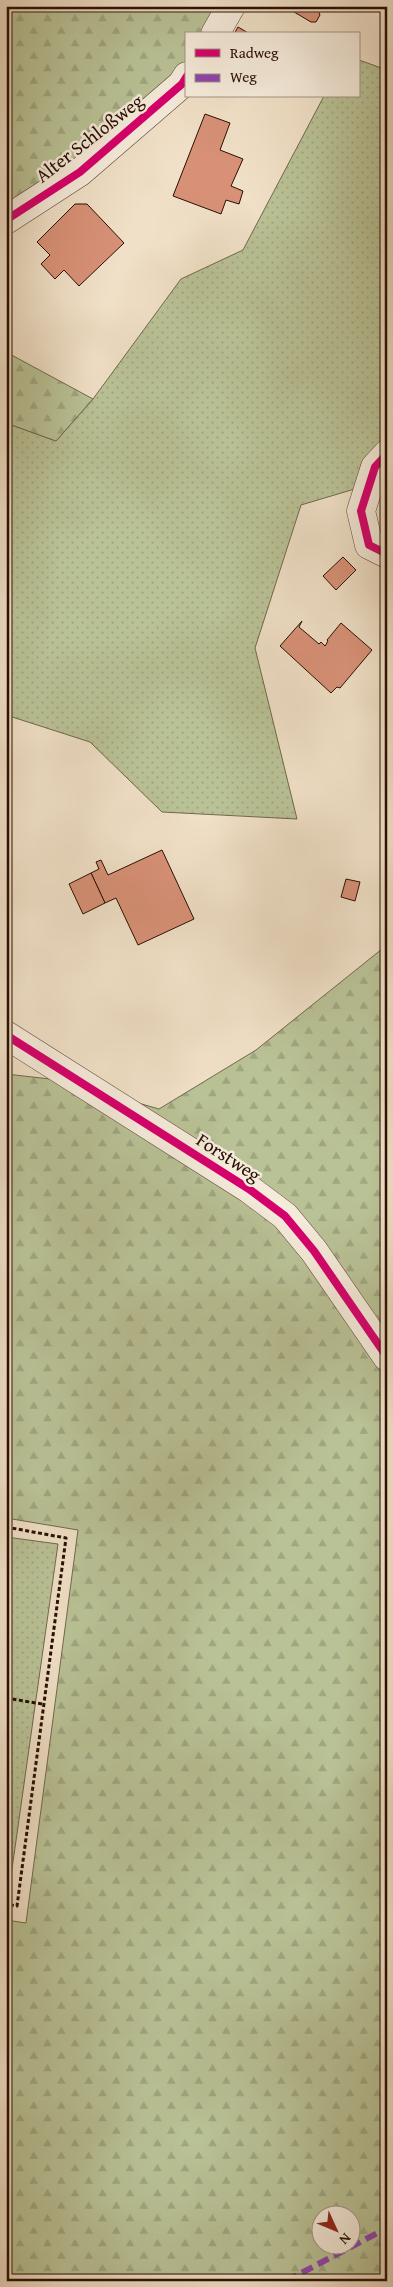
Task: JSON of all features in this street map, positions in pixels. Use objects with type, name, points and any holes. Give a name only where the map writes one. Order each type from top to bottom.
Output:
[{"type":"street","points":[[216,32],[231,6]]},
{"type":"street","name":"Alter Schloßweg","points":[[6,220],[80,172],[182,84],[185,79]]},
{"type":"street","points":[[387,454],[375,467],[361,511],[369,545],[387,554]]},
{"type":"street","name":"Forstweg","points":[[6,1035],[250,1189],[285,1216],[314,1251],[387,1357]]},
{"type":"path","points":[[6,1527],[66,1538],[16,1906],[6,1904]]},
{"type":"path","points":[[6,1698],[42,1704]]},
{"type":"green space","points":[[6,6],[231,6],[216,32],[185,32],[185,78],[6,220]]},
{"type":"green space","points":[[360,60],[387,70],[387,438],[368,459],[358,488],[301,505],[255,648],[297,819],[162,812],[90,742],[6,715],[6,423],[56,441],[93,399],[181,279],[243,250],[323,98],[360,98]]},
{"type":"green space","points":[[6,352],[93,399],[56,441],[6,423]]},
{"type":"green space","points":[[387,945],[387,2281],[6,2281],[6,1920],[26,1923],[78,1530],[6,1518],[6,1074],[59,1080],[159,1109],[256,1050]]},
{"type":"green space","points":[[6,1537],[58,1544],[9,1890],[6,1890]]},
{"type":"building","points":[[284,6],[321,6],[318,10],[320,15],[316,22],[311,22]]},
{"type":"building","points":[[238,27],[247,32],[235,32]]},
{"type":"building","points":[[205,114],[230,123],[220,150],[243,159],[231,186],[243,191],[239,204],[226,200],[221,214],[173,196]]},
{"type":"building","points":[[75,204],[87,204],[124,243],[79,286],[64,270],[55,279],[41,264],[50,255],[37,242]]},
{"type":"building","points":[[6,303],[12,310],[6,314]]},
{"type":"building","points":[[343,557],[356,570],[336,590],[323,576]]},
{"type":"building","points":[[302,621],[299,627],[319,644],[321,642],[325,646],[327,640],[341,623],[372,650],[340,688],[337,687],[331,693],[280,646]]},
{"type":"building","points":[[162,850],[194,919],[138,945],[116,898],[105,903],[91,873],[99,869],[96,862],[101,860],[108,875]]},
{"type":"building","points":[[91,873],[105,903],[83,914],[69,884]]},
{"type":"building","points":[[346,879],[360,882],[355,901],[341,897]]},
{"type":"marked path","points":[[286,2281],[387,2228]]},
{"type":"cycle path","points":[[6,220],[80,172],[182,84],[185,79]]},
{"type":"cycle path","points":[[387,454],[375,467],[361,511],[369,545],[387,554]]},
{"type":"cycle path","points":[[6,1035],[249,1189],[285,1216],[314,1251],[387,1357]]}]
